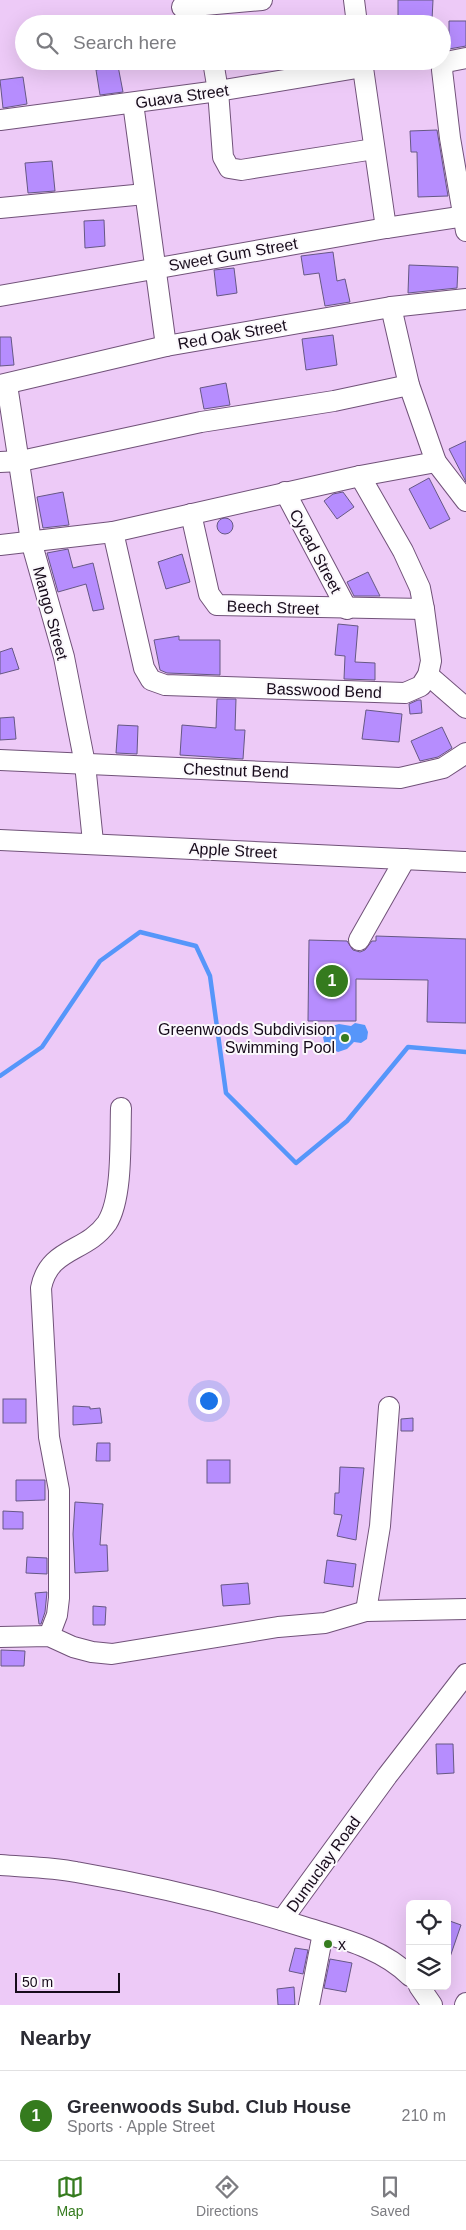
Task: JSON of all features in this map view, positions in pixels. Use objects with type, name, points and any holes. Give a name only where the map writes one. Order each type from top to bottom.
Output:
[{"type":"street","points":[[182,4],[262,0]]},
{"type":"street","points":[[354,0],[355,15]]},
{"type":"street","points":[[182,4],[189,15]]},
{"type":"street","points":[[214,70],[218,91],[222,157],[229,168],[241,170],[374,149]]},
{"type":"street","name":"Guava Street","points":[[0,120],[218,91],[330,70]]},
{"type":"street","points":[[363,70],[386,228]]},
{"type":"street","points":[[442,70],[458,138],[465,221]]},
{"type":"street","points":[[133,103],[166,346]]},
{"type":"street","points":[[0,208],[145,194]]},
{"type":"street","name":"Sweet Gum Street","points":[[0,296],[386,228],[465,221]]},
{"type":"street","name":"Red Oak Street","points":[[4,385],[166,346],[391,307],[466,299]]},
{"type":"street","points":[[391,307],[410,385],[436,462],[466,501]]},
{"type":"street","name":"Mango Street","points":[[4,385],[21,461],[31,541],[64,657],[85,764],[93,842]]},
{"type":"street","points":[[0,462],[21,461],[201,422],[334,401],[410,385]]},
{"type":"street","points":[[0,545],[113,532],[286,492],[436,462]]},
{"type":"street","points":[[360,476],[403,551],[420,588],[431,660],[428,675],[466,708]]},
{"type":"street","name":"Cycad Street","points":[[286,492],[347,609]]},
{"type":"street","name":"Beech Street","points":[[191,514],[209,594],[217,605],[424,609]]},
{"type":"street","name":"Basswood Bend","points":[[113,532],[144,668],[147,675],[157,684],[405,693],[421,686],[428,675]]},
{"type":"street","name":"Chestnut Bend","points":[[0,760],[400,778],[443,768],[466,753]]},
{"type":"street","name":"Apple Street","points":[[0,840],[93,842],[466,862]]},
{"type":"street","points":[[359,940],[405,858]]},
{"type":"street","points":[[49,1636],[57,1615],[59,1598],[60,1509],[56,1468],[49,1437],[41,1288],[44,1275],[50,1264],[99,1232],[112,1212],[119,1170],[121,1108]]},
{"type":"street","points":[[366,1612],[380,1526],[389,1407]]},
{"type":"street","points":[[0,1637],[49,1636],[73,1647],[92,1652],[112,1654],[278,1627],[324,1623],[366,1612],[466,1609]]},
{"type":"street","name":"Dumuclay Road","points":[[0,1864],[74,1871],[189,1896],[282,1920],[387,1776],[466,1674]]},
{"type":"street","points":[[282,1920],[378,1952],[398,1964],[406,1972]]},
{"type":"street","points":[[309,2005],[323,1933]]},
{"type":"street","points":[[421,1990],[432,2005]]},
{"type":"water","name":"Greenwoods Subdivision Swimming Pool","points":[[355,1023],[365,1025],[368,1032],[367,1039],[361,1043],[354,1042],[347,1049],[338,1052],[325,1046],[323,1037],[328,1027],[339,1024],[351,1026]]},
{"type":"building","points":[[398,0],[433,0],[432,15],[398,15]]},
{"type":"building","points":[[451,21],[466,21],[466,46],[451,49]]},
{"type":"building","points":[[96,70],[119,70],[123,92],[100,95]]},
{"type":"building","points":[[23,77],[27,104],[3,108],[0,80]]},
{"type":"building","points":[[437,130],[448,196],[418,197],[417,152],[411,152],[410,131]]},
{"type":"building","points":[[52,161],[55,191],[28,193],[25,163]]},
{"type":"building","points":[[104,220],[105,246],[85,248],[84,221]]},
{"type":"building","points":[[333,252],[337,281],[345,279],[350,302],[325,306],[319,273],[304,275],[301,256]]},
{"type":"building","points":[[409,265],[458,267],[457,288],[408,293]]},
{"type":"building","points":[[234,268],[237,293],[217,296],[214,270]]},
{"type":"building","points":[[333,335],[337,365],[306,370],[302,339]]},
{"type":"building","points":[[0,337],[11,337],[14,365],[0,366]]},
{"type":"building","points":[[226,383],[230,405],[204,409],[200,388]]},
{"type":"building","points":[[466,441],[466,482],[449,449]]},
{"type":"building","points":[[429,478],[450,519],[430,529],[409,489]]},
{"type":"building","points":[[63,492],[69,525],[43,528],[37,497]]},
{"type":"building","points":[[343,492],[354,507],[337,519],[324,501],[333,494]]},
{"type":"building","points":[[225,518],[233,526],[225,534],[217,526]]},
{"type":"building","points":[[68,549],[73,568],[93,563],[104,609],[93,611],[86,584],[58,592],[47,553]]},
{"type":"building","points":[[182,554],[190,582],[166,589],[158,562]]},
{"type":"building","points":[[368,572],[380,596],[354,596],[347,582]]},
{"type":"building","points":[[338,624],[358,626],[355,662],[375,663],[375,680],[344,679],[345,656],[335,655]]},
{"type":"building","points":[[179,636],[179,640],[220,640],[220,675],[167,673],[160,670],[154,640]]},
{"type":"building","points":[[12,648],[19,669],[0,674],[0,652]]},
{"type":"building","points":[[217,699],[236,699],[235,730],[245,730],[243,759],[180,755],[182,725],[216,728]]},
{"type":"building","points":[[421,700],[422,713],[410,714],[409,704]]},
{"type":"building","points":[[366,710],[402,714],[399,742],[362,739]]},
{"type":"building","points":[[14,717],[16,739],[0,740],[0,718]]},
{"type":"building","points":[[118,725],[138,726],[137,754],[116,753]]},
{"type":"building","points":[[442,727],[452,748],[438,757],[420,761],[411,741]]},
{"type":"building","points":[[376,936],[466,939],[466,1023],[427,1022],[428,980],[356,979],[356,1021],[308,1021],[309,940],[347,941],[353,950],[360,952],[365,950],[372,941],[376,941]]},
{"type":"building","points":[[3,1399],[26,1399],[26,1423],[3,1423]]},
{"type":"building","points":[[73,1406],[90,1407],[90,1409],[100,1408],[102,1423],[73,1425]]},
{"type":"building","points":[[413,1418],[413,1431],[401,1431],[401,1419]]},
{"type":"building","points":[[97,1443],[110,1443],[110,1461],[96,1461]]},
{"type":"building","points":[[207,1460],[230,1460],[230,1483],[207,1483]]},
{"type":"building","points":[[340,1467],[364,1468],[356,1540],[337,1536],[342,1515],[334,1514],[335,1493],[339,1493]]},
{"type":"building","points":[[16,1480],[45,1480],[45,1500],[16,1501]]},
{"type":"building","points":[[75,1502],[103,1504],[100,1545],[107,1545],[108,1571],[75,1573],[73,1534]]},
{"type":"building","points":[[3,1511],[23,1512],[23,1529],[3,1529]]},
{"type":"building","points":[[27,1557],[47,1558],[47,1574],[26,1573]]},
{"type":"building","points":[[327,1560],[356,1564],[353,1587],[324,1583]]},
{"type":"building","points":[[248,1583],[250,1604],[223,1606],[221,1585]]},
{"type":"building","points":[[47,1592],[45,1612],[41,1624],[39,1624],[35,1593]]},
{"type":"building","points":[[93,1606],[106,1607],[105,1625],[93,1625]]},
{"type":"building","points":[[1,1650],[25,1651],[24,1666],[1,1666]]},
{"type":"building","points":[[436,1744],[453,1744],[454,1773],[437,1774]]},
{"type":"building","points":[[451,1921],[461,1925],[451,1954]]},
{"type":"building","points":[[295,1948],[308,1950],[303,1974],[289,1971]]},
{"type":"building","points":[[330,1959],[352,1963],[346,1992],[324,1988]]},
{"type":"building","points":[[294,1987],[295,2005],[278,2005],[277,1989]]},
{"type":"waterway","points":[[0,1076],[42,1047],[100,961],[140,932],[196,946],[210,976],[226,1093],[296,1163],[347,1121],[408,1047],[466,1052]]},
{"type":"place","name":"Greenwoods Subd. Club House","points":[[332,981]]},
{"type":"place","name":"Greenwoods Subdivision Swimming Pool","points":[[345,1038]]},
{"type":"place","name":"x","points":[[328,1944]]}]
